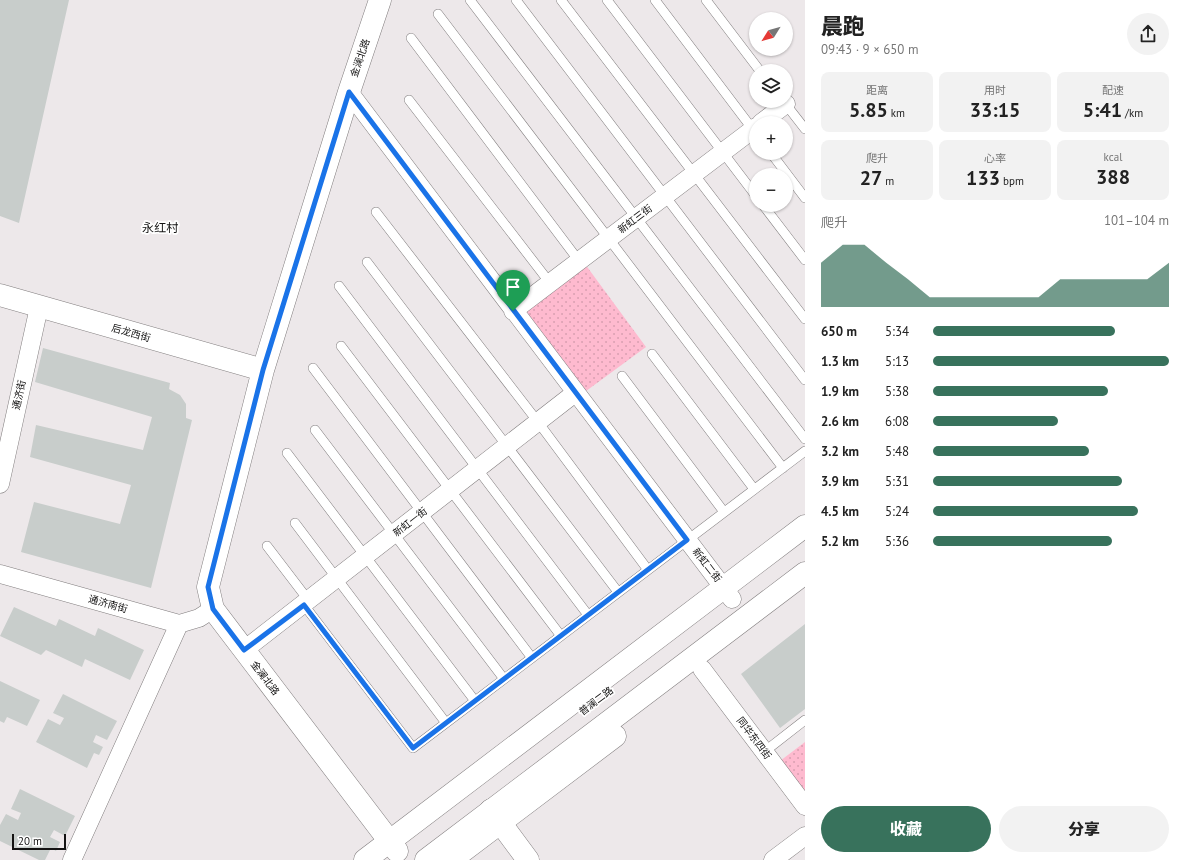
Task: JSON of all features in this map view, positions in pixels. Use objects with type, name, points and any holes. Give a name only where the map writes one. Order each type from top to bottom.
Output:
[{"type":"main road","name":"金澜北路","points":[[380,0],[349,92],[263,370],[208,587],[213,609],[391,851]]},
{"type":"main road","name":"后龙西街","points":[[0,295],[263,370]]},
{"type":"main road","points":[[728,593],[805,526]]},
{"type":"main road","name":"普澜二路","points":[[365,860],[391,851],[728,593],[805,542]]},
{"type":"main road","points":[[452,860],[496,817],[805,573]]},
{"type":"main road","points":[[426,860],[496,817],[702,669],[805,591]]},
{"type":"main road","points":[[496,817],[528,860]]},
{"type":"street","name":"新虹二街","points":[[349,92],[575,393],[728,593]]},
{"type":"street","name":"新虹三街","points":[[770,116],[779,108]]},
{"type":"street","name":"新虹三街","points":[[513,311],[749,133]]},
{"type":"street","name":"通济街","points":[[0,484],[39,307]]},
{"type":"street","name":"新虹一街","points":[[244,650],[366,557],[575,393]]},
{"type":"street","name":"通济南街","points":[[0,574],[179,624]]},
{"type":"street","points":[[72,860],[179,624],[199,618],[213,609]]},
{"type":"street","name":"同华东四街","points":[[702,669],[805,806]]},
{"type":"street","points":[[773,860],[805,836]]},
{"type":"lane","points":[[470,0],[805,439]]},
{"type":"lane","points":[[516,0],[805,380]]},
{"type":"lane","points":[[561,0],[805,319]]},
{"type":"lane","points":[[607,0],[749,187]]},
{"type":"lane","points":[[655,0],[749,119]]},
{"type":"lane","points":[[706,0],[755,64]]},
{"type":"lane","points":[[438,14],[783,468]]},
{"type":"lane","points":[[411,38],[579,261]]},
{"type":"lane","points":[[409,100],[550,283]]},
{"type":"lane","points":[[789,108],[805,129]]},
{"type":"lane","points":[[776,160],[805,198]]},
{"type":"lane","points":[[376,212],[538,422],[648,570]]},
{"type":"lane","points":[[768,212],[805,260]]},
{"type":"lane","points":[[367,262],[618,592]]},
{"type":"lane","points":[[339,286],[588,615]]},
{"type":"lane","points":[[341,346],[561,636]]},
{"type":"lane","points":[[652,354],[754,489]]},
{"type":"lane","points":[[313,368],[532,658]]},
{"type":"lane","points":[[622,376],[724,512]]},
{"type":"lane","points":[[315,430],[504,679]]},
{"type":"lane","points":[[267,546],[306,603],[413,748],[805,451]]},
{"type":"lane","points":[[287,453],[475,701]]},
{"type":"lane","points":[[295,523],[446,723]]},
{"type":"lane","points":[[764,752],[805,720]]},
{"type":"shaded area","points":[[585,264],[646,347],[582,394],[520,313]]},
{"type":"shaded area","points":[[805,742],[805,793],[780,761]]},
{"type":"building","points":[[0,0],[69,0],[19,223],[0,216]]},
{"type":"building","points":[[43,348],[170,383],[169,389],[180,395],[186,404],[186,418],[192,420],[151,588],[21,552],[34,502],[120,524],[131,485],[30,457],[36,425],[143,450],[152,417],[35,382]]},
{"type":"building","points":[[14,607],[56,626],[59,619],[95,636],[98,628],[144,650],[130,680],[85,659],[82,667],[46,650],[41,655],[0,636]]},
{"type":"building","points":[[805,624],[805,709],[780,728],[741,674]]},
{"type":"building","points":[[0,681],[40,700],[27,726],[7,717],[4,723],[0,721]]},
{"type":"building","points":[[63,694],[117,721],[107,740],[96,735],[93,742],[103,747],[99,755],[94,753],[87,768],[36,742],[48,719],[60,725],[64,718],[53,713]]},
{"type":"building","points":[[20,789],[75,816],[65,836],[54,830],[50,837],[60,842],[56,851],[51,848],[45,860],[39,860],[0,841],[0,825],[6,814],[18,820],[21,813],[11,809]]},
{"type":"district","name":"永红村","points":[[160,227]]},
{"type":"route","points":[[349,92],[513,311],[687,540],[413,748],[304,605],[244,650],[213,609],[208,587],[263,370],[349,92]]}]
